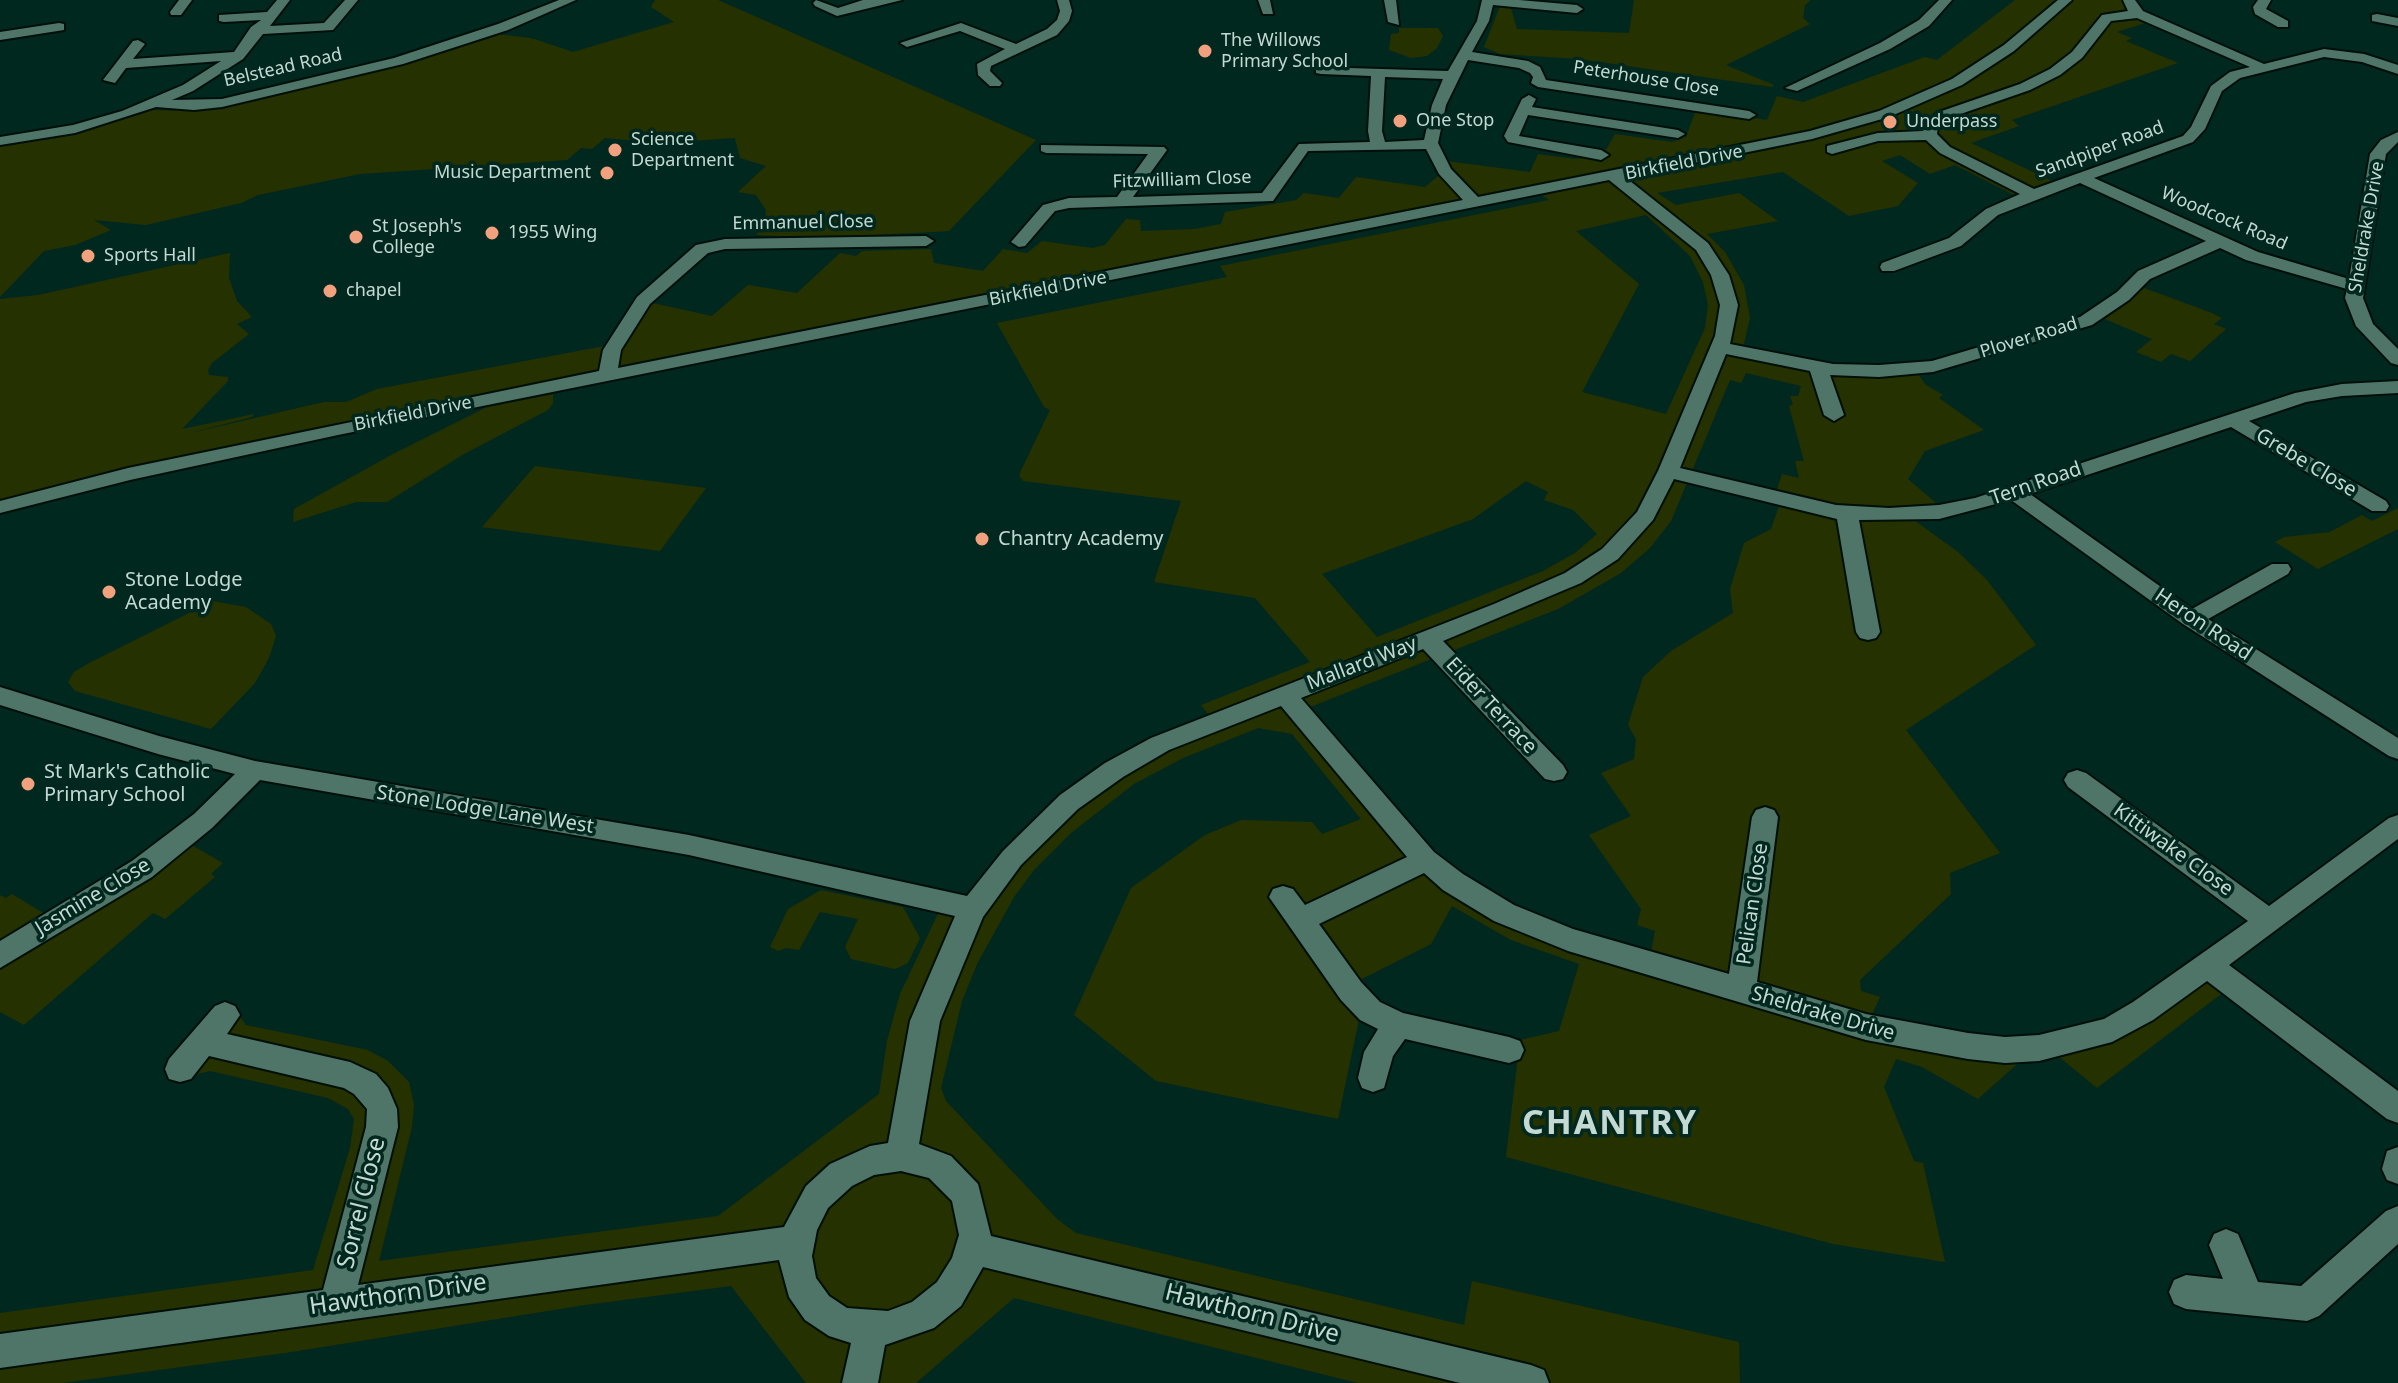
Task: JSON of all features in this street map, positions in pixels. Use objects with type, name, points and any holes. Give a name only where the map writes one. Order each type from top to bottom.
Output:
[{"type":"street","points":[[176,12],[186,0]]},
{"type":"street","points":[[157,103],[188,88],[238,56],[256,30],[284,0]]},
{"type":"street","points":[[256,30],[328,27],[352,0]]},
{"type":"street","name":"Belstead Road","points":[[0,141],[75,129],[157,103],[194,106],[222,103],[398,61],[503,27],[570,0]]},
{"type":"street","points":[[819,3],[837,12],[866,3],[896,0]]},
{"type":"street","points":[[995,83],[983,72],[984,64],[1052,32],[1063,21],[1066,11],[1063,0]]},
{"type":"street","points":[[1390,0],[1394,22]]},
{"type":"street","points":[[1475,203],[1444,171],[1431,143],[1439,105],[1452,75],[1483,21],[1488,0],[1577,9]]},
{"type":"street","points":[[1792,88],[1885,46],[1924,23],[1946,0]]},
{"type":"street","name":"Birkfield Drive","points":[[0,507],[128,474],[1802,138],[1894,110],[1976,71],[2066,0]]},
{"type":"street","points":[[2129,0],[2129,5],[2138,14],[2263,68]]},
{"type":"street","points":[[2265,0],[2259,7],[2260,11],[2283,24]]},
{"type":"street","points":[[1930,135],[1931,124],[1944,115],[2025,87],[2055,72],[2077,55],[2107,18],[2138,14]]},
{"type":"street","points":[[224,18],[270,16]]},
{"type":"street","points":[[2377,18],[2398,22]]},
{"type":"street","points":[[0,36],[59,27]]},
{"type":"street","points":[[907,43],[961,27],[1015,48]]},
{"type":"street","points":[[110,80],[126,64],[138,44]]},
{"type":"street","name":"Sandpiper Road","points":[[1888,267],[1955,242],[1992,212],[2188,139],[2198,129],[2216,89],[2235,75],[2330,53],[2364,58],[2398,70]]},
{"type":"street","name":"Peterhouse Close","points":[[1464,55],[1523,64],[1535,70],[1540,77],[1538,83],[1749,115]]},
{"type":"street","points":[[126,64],[238,56]]},
{"type":"street","points":[[1321,70],[1452,75]]},
{"type":"street","points":[[1378,72],[1375,131],[1379,146]]},
{"type":"street","points":[[1538,83],[1511,136],[1513,139],[1601,155]]},
{"type":"street","points":[[1523,110],[1678,134]]},
{"type":"street","points":[[1832,149],[1878,137],[1930,135],[1952,155],[2034,195]]},
{"type":"street","name":"Sheldrake Drive","points":[[2398,136],[2386,143],[2378,154],[2355,286],[2355,305],[2361,320],[2398,359]]},
{"type":"street","points":[[1121,202],[1171,137]]},
{"type":"street","name":"Fitzwilliam Close","points":[[1019,242],[1049,208],[1069,203],[1267,198],[1304,147],[1431,143]]},
{"type":"street","points":[[1046,148],[1159,150]]},
{"type":"street","name":"Mallard Way","points":[[901,1156],[925,1021],[947,960],[973,909],[1038,830],[1091,786],[1160,744],[1541,593],[1592,567],[1637,527],[1668,471],[1720,347],[1727,327],[1729,305],[1723,281],[1711,258],[1679,226],[1615,177]]},
{"type":"street","name":"Woodcock Road","points":[[2081,178],[2267,261],[2355,286]]},
{"type":"street","name":"Emmanuel Close","points":[[607,376],[609,356],[643,301],[702,249],[725,244],[926,241]]},
{"type":"street","name":"Plover Road","points":[[1720,347],[1818,368],[1862,371],[1921,369],[2070,327],[2097,316],[2144,275],[2219,242]]},
{"type":"street","points":[[1818,368],[1834,415]]},
{"type":"street","name":"Tern Road","points":[[1668,471],[1791,503],[1847,513],[1927,514],[1965,507],[2320,393],[2398,387]]},
{"type":"street","name":"Grebe Close","points":[[2232,419],[2379,506]]},
{"type":"street","name":"Heron Road","points":[[2013,492],[2191,619],[2398,750]]},
{"type":"street","points":[[1847,513],[1868,632]]},
{"type":"street","points":[[2191,619],[2280,569]]},
{"type":"street","name":"Eider Terrace","points":[[1427,639],[1554,772]]},
{"type":"street","name":"Sheldrake Drive","points":[[1285,695],[1425,859],[1479,898],[1536,928],[1905,1037],[1990,1049],[2056,1045],[2112,1029],[2143,1011],[2398,825]]},
{"type":"street","name":"Stone Lodge Lane West","points":[[0,696],[158,745],[255,770],[678,843],[973,909]]},
{"type":"street","name":"Jasmine Close","points":[[0,956],[31,934],[142,869],[203,821],[255,770]]},
{"type":"street","name":"Kittiwake Close","points":[[2077,780],[2269,921]]},
{"type":"street","name":"Pelican Close","points":[[1741,991],[1765,817]]},
{"type":"street","points":[[1425,859],[1389,879],[1291,908],[1362,1005],[1398,1025],[1509,1050]]},
{"type":"street","points":[[2207,965],[2398,1109]]},
{"type":"street","points":[[180,1069],[225,1015]]},
{"type":"street","points":[[1373,1078],[1379,1052],[1398,1025]]},
{"type":"street","name":"Sorrel Close","points":[[203,1042],[350,1076],[365,1084],[377,1098],[382,1109],[382,1127],[336,1303]]},
{"type":"street","points":[[901,1156],[928,1161],[951,1175],[972,1208],[975,1235],[973,1249],[960,1280],[936,1306],[905,1323],[871,1329],[841,1324],[828,1317],[807,1297],[797,1271],[797,1241],[808,1211],[828,1186],[855,1167],[878,1159],[901,1156]]},
{"type":"street","points":[[2398,1162],[2398,1169]]},
{"type":"street","points":[[2186,1292],[2307,1304],[2398,1222]]},
{"type":"street","name":"Hawthorn Drive","points":[[0,1351],[797,1241]]},
{"type":"street","points":[[2226,1245],[2248,1299]]},
{"type":"street","name":"Hawthorn Drive","points":[[973,1249],[1039,1262],[1531,1383]]},
{"type":"street","points":[[860,1383],[871,1329]]},
{"type":"green space","points":[[655,0],[718,0],[1036,140],[949,231],[821,238],[756,235],[765,223],[766,210],[756,195],[738,192],[766,166],[740,158],[735,138],[660,143],[605,138],[592,149],[581,148],[567,160],[360,174],[258,195],[241,203],[146,225],[94,220],[111,230],[75,245],[44,251],[0,297],[0,143],[74,131],[150,110],[196,111],[366,73],[497,34],[531,38],[573,52],[674,22],[651,7]]},
{"type":"green space","points":[[1634,0],[1811,0],[1805,5],[1803,18],[1810,24],[1726,65],[1774,85],[1772,87],[1579,59],[1500,54],[1484,47],[1502,1],[1509,2],[1517,29],[1629,33]]},
{"type":"green space","points":[[2015,0],[2129,0],[2152,21],[2117,32],[2132,38],[2126,41],[2178,63],[2012,120],[2019,126],[1971,143],[2061,185],[2022,199],[1955,165],[1930,174],[1900,155],[1882,161],[1918,183],[1898,206],[1849,216],[1783,172],[1657,193],[1676,205],[1739,193],[1778,221],[1707,234],[1725,252],[1744,285],[1750,318],[1742,352],[1792,364],[1914,369],[1926,385],[1943,395],[1939,398],[1984,430],[1925,451],[1908,479],[1936,503],[1939,512],[1907,515],[1958,552],[1987,580],[2036,645],[1906,730],[2000,853],[1950,873],[1951,894],[1860,980],[1861,991],[1880,997],[1866,1027],[2035,1048],[1978,1099],[1922,1067],[1896,1059],[1884,1087],[1914,1161],[1923,1163],[1945,1262],[1833,1244],[1506,1157],[1520,1040],[1559,1031],[1579,964],[1511,940],[1452,906],[1431,944],[1356,982],[1362,1005],[1338,1119],[1156,1081],[1074,1015],[1131,888],[1205,835],[1241,820],[1312,822],[1322,834],[1361,819],[1292,734],[1258,728],[1183,758],[1134,784],[1071,833],[1034,870],[1014,897],[977,964],[962,1001],[941,1088],[946,1101],[1057,1219],[1076,1233],[1464,1325],[1472,1281],[1739,1342],[1740,1383],[1358,1383],[1014,1298],[916,1383],[806,1383],[731,1286],[62,1383],[0,1383],[0,1313],[313,1270],[350,1148],[354,1119],[348,1109],[328,1098],[210,1071],[188,1076],[165,1070],[215,1009],[238,1014],[246,1025],[368,1050],[388,1061],[409,1082],[414,1105],[412,1127],[379,1261],[718,1216],[879,1094],[887,1041],[900,994],[944,901],[974,909],[1052,816],[1214,721],[1201,705],[1310,662],[1255,598],[1154,582],[1181,501],[1023,481],[1019,475],[1050,410],[1044,407],[997,323],[1227,277],[1220,266],[1549,200],[1538,192],[784,341],[0,507],[0,299],[38,295],[230,253],[229,278],[237,301],[252,317],[237,324],[249,334],[212,363],[209,375],[228,377],[228,381],[182,429],[254,414],[186,434],[324,402],[346,402],[377,389],[615,344],[643,301],[712,316],[748,285],[797,293],[840,253],[856,256],[862,251],[931,249],[934,263],[983,271],[1003,249],[1027,253],[1042,241],[1092,248],[1105,245],[1126,219],[1140,220],[1141,231],[1195,229],[1221,224],[1225,212],[1296,200],[1304,193],[1339,198],[1356,177],[1425,187],[1444,171],[1439,160],[1530,172],[1538,154],[1575,159],[1603,155],[1615,134],[1672,142],[1686,137],[1696,110],[1767,120],[1777,96],[1803,102],[1925,57],[1937,60]],"holes":[[[1646,215],[1690,256],[1703,282],[1708,305],[1705,328],[1666,414],[1582,392],[1639,284],[1576,231]],[[1746,373],[1801,386],[1798,396],[1790,396],[1793,404],[1789,406],[1804,461],[1795,461],[1799,478],[1782,474],[1774,499],[1781,501],[1771,529],[1744,543],[1730,589],[1733,613],[1671,651],[1643,677],[1628,725],[1636,739],[1634,759],[1601,773],[1631,816],[1589,835],[1641,909],[1637,925],[1655,931],[1649,963],[1454,882],[1300,711],[1558,609],[1621,573],[1650,548],[1671,521],[1730,380],[1741,383]],[[1526,481],[1548,492],[1544,500],[1573,510],[1597,534],[1575,553],[1543,571],[1377,637],[1322,574],[1473,519]]]},
{"type":"green space","points":[[1399,28],[1438,28],[1443,36],[1437,48],[1427,56],[1411,58],[1389,50],[1391,34],[1399,33]]},
{"type":"green space","points":[[2144,288],[2222,318],[2214,324],[2226,329],[2190,361],[2171,354],[2161,362],[2136,352],[2152,339],[2105,319]]},
{"type":"green space","points":[[553,394],[553,403],[548,410],[464,454],[387,502],[356,502],[293,522],[294,509],[487,407]]},
{"type":"green space","points":[[535,466],[706,488],[660,551],[482,527]]},
{"type":"green space","points":[[2398,508],[2398,529],[2318,569],[2275,542],[2284,537],[2330,532],[2362,515],[2372,521]]},
{"type":"green space","points":[[213,601],[246,607],[271,624],[276,636],[269,658],[255,683],[211,729],[75,691],[68,682],[74,672],[91,662]]},
{"type":"green space","points":[[181,839],[223,863],[211,874],[215,877],[165,919],[153,913],[24,1025],[0,1012],[0,895],[6,898],[12,894],[45,914]]},
{"type":"green space","points":[[821,890],[903,907],[920,938],[908,963],[895,969],[851,959],[845,947],[858,919],[820,912],[799,950],[786,948],[778,951],[770,947],[788,909]]},
{"type":"green space","points":[[2207,965],[2233,985],[2097,1088],[2047,1047],[2056,1045]]},
{"type":"place","name":"The Willows Primary School","points":[[1205,51]]},
{"type":"place","name":"One Stop","points":[[1400,121]]},
{"type":"place","name":"Underpass","points":[[1890,122]]},
{"type":"place","name":"Science Department","points":[[615,150]]},
{"type":"place","name":"Music Department","points":[[607,173]]},
{"type":"place","name":"1955 Wing","points":[[492,233]]},
{"type":"place","name":"St Joseph's College","points":[[356,237]]},
{"type":"place","name":"Sports Hall","points":[[88,256]]},
{"type":"place","name":"chapel","points":[[330,291]]},
{"type":"place","name":"Chantry Academy","points":[[982,539]]},
{"type":"place","name":"Stone Lodge Academy","points":[[109,592]]},
{"type":"place","name":"St Mark's Catholic Primary School","points":[[28,784]]},
{"type":"district","name":"CHANTRY","points":[[1610,1124]]}]
